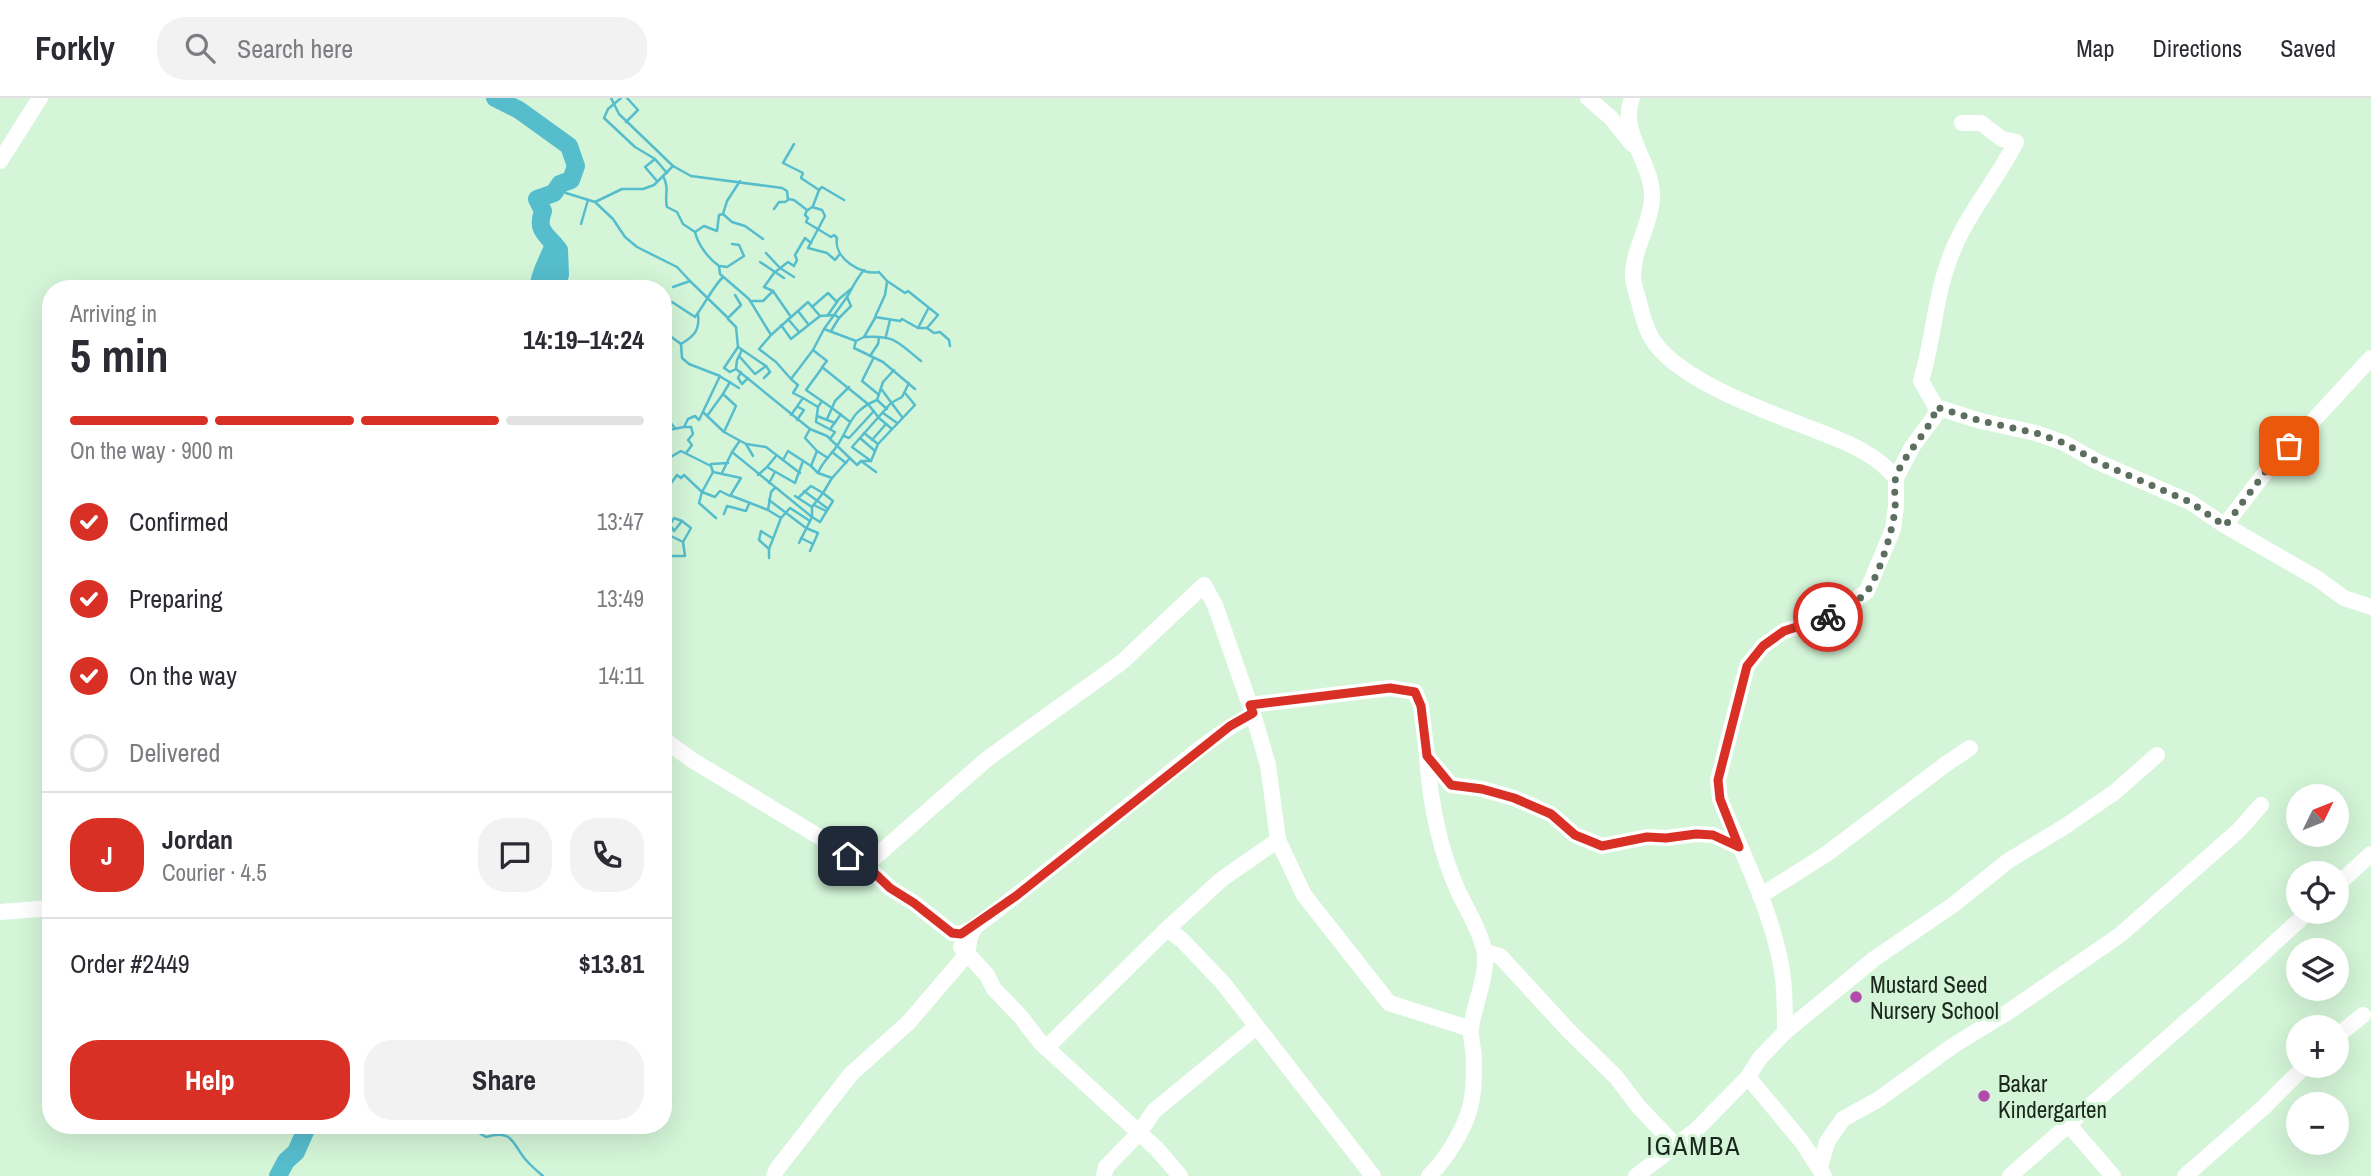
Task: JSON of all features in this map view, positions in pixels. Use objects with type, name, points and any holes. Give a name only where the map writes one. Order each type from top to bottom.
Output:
[{"type":"street","points":[[0,161],[40,98]]},
{"type":"street","points":[[1588,98],[1611,118],[1640,154]]},
{"type":"street","points":[[1632,98],[1629,122],[1653,196],[1649,222],[1637,249],[1633,278],[1642,314],[1652,339],[1669,357],[1695,377],[1745,404],[1865,451],[1884,464],[1896,478]]},
{"type":"street","points":[[1785,1032],[1782,971],[1778,950],[1760,896],[1720,799],[1718,780],[1747,666],[1763,646],[1784,631],[1822,620],[1847,607],[1867,591],[1892,529],[1896,506],[1896,478],[1912,447],[1935,416],[1936,407],[1921,382],[1929,355],[1941,284],[1953,248],[2016,142],[2002,139],[1981,123],[1962,123]]},
{"type":"street","points":[[2225,526],[2278,456],[2371,358]]},
{"type":"street","points":[[1936,407],[2064,443],[2098,462],[2190,502],[2225,526],[2282,556],[2344,598],[2371,607]]},
{"type":"street","points":[[866,865],[987,759],[1122,662],[1204,585],[1215,605],[1252,709],[1268,765],[1278,840],[1304,895],[1389,1003],[1471,1029]]},
{"type":"street","points":[[952,933],[961,934],[975,926],[1064,859],[1119,812],[1252,709],[1390,688],[1415,692],[1421,706],[1431,801],[1442,845],[1455,884],[1485,953],[1481,988],[1471,1029],[1474,1058],[1471,1106],[1461,1131],[1429,1176]]},
{"type":"street","points":[[672,746],[866,865],[890,888],[952,933],[1046,1048],[1157,1149],[1180,1176]]},
{"type":"street","points":[[1760,896],[1825,855],[1970,748]]},
{"type":"street","points":[[1636,1176],[1696,1130],[1748,1077],[1760,1058],[1785,1032],[1874,959],[1953,905],[2008,861],[2115,792],[2157,755]]},
{"type":"street","points":[[1427,756],[1451,785],[1482,789],[1514,798],[1551,814],[1575,835],[1602,846],[1647,837],[1666,838],[1696,834],[1713,835],[1739,847]]},
{"type":"street","points":[[1823,1174],[1827,1142],[1843,1119],[1879,1099],[1954,1045],[2005,1014],[2120,935],[2239,830],[2261,805]]},
{"type":"street","points":[[1046,1048],[1222,879],[1278,840]]},
{"type":"street","points":[[2349,874],[2371,854]]},
{"type":"street","points":[[0,912],[42,909]]},
{"type":"street","points":[[2010,1176],[2295,924]]},
{"type":"street","points":[[774,1176],[776,1169],[851,1074],[909,1022],[967,954],[975,926]]},
{"type":"street","points":[[1167,929],[1182,940],[1223,983],[1373,1176]]},
{"type":"street","points":[[1485,953],[1500,956],[1568,1030],[1616,1077],[1638,1106],[1676,1146]]},
{"type":"street","points":[[2349,1026],[2363,1015]]},
{"type":"street","points":[[1102,1173],[1139,1133],[1154,1111],[1256,1027]]},
{"type":"street","points":[[1748,1077],[1802,1142],[1823,1174]]},
{"type":"street","points":[[2185,1176],[2293,1078]]},
{"type":"street","points":[[2068,1124],[2113,1176]]},
{"type":"waterway","points":[[495,98],[519,110],[569,146],[576,166],[571,180],[560,184],[554,193],[537,199],[543,211],[542,229],[554,244],[540,280]]},
{"type":"waterway","points":[[595,202],[622,189],[643,189],[654,185],[673,166],[619,114],[611,98]]},
{"type":"waterway","points":[[621,98],[608,109],[604,118],[635,147],[655,159],[667,173]]},
{"type":"waterway","points":[[626,122],[638,110],[627,98]]},
{"type":"waterway","points":[[794,144],[783,163],[803,173],[801,178],[819,190],[822,187],[844,200]]},
{"type":"waterway","points":[[655,159],[645,167],[657,181]]},
{"type":"waterway","points":[[673,166],[691,176],[782,188],[787,191],[788,199],[794,200],[807,210],[806,222],[837,238],[839,252],[850,264],[872,273],[879,272],[887,281],[905,293],[908,291],[938,315],[927,328],[934,333],[940,332],[949,340],[950,346]]},
{"type":"waterway","points":[[663,176],[667,207],[677,212],[683,224],[695,232],[704,251],[719,266],[720,274],[749,299],[771,335]]},
{"type":"waterway","points":[[723,214],[727,201],[740,181]]},
{"type":"waterway","points":[[558,186],[566,193],[595,202],[637,247],[677,267],[690,281]]},
{"type":"waterway","points":[[813,206],[819,190]]},
{"type":"waterway","points":[[581,224],[588,200]]},
{"type":"waterway","points":[[774,209],[779,202],[788,200]]},
{"type":"waterway","points":[[808,210],[812,207],[822,210],[825,216],[808,248],[827,253],[835,260],[839,255]]},
{"type":"waterway","points":[[695,232],[704,226],[717,231],[719,215],[723,214],[763,239]]},
{"type":"waterway","points":[[773,291],[764,287],[774,273],[788,262],[794,266],[797,260],[795,255],[805,238],[811,243]]},
{"type":"waterway","points":[[554,244],[559,250],[560,275],[557,280]]},
{"type":"waterway","points":[[720,266],[727,267],[744,256],[739,245],[732,244]]},
{"type":"waterway","points":[[766,253],[780,268],[794,277]]},
{"type":"waterway","points":[[760,262],[784,278]]},
{"type":"waterway","points":[[839,318],[851,306],[847,297],[864,270]]},
{"type":"waterway","points":[[560,275],[565,280]]},
{"type":"waterway","points":[[672,302],[695,317],[723,277]]},
{"type":"waterway","points":[[673,287],[690,281],[728,318],[741,305],[735,295]]},
{"type":"waterway","points":[[887,282],[885,295],[875,317],[900,321],[902,319],[918,328],[927,328]]},
{"type":"waterway","points":[[828,315],[839,299],[851,289]]},
{"type":"waterway","points":[[752,301],[763,301],[773,291],[791,317]]},
{"type":"waterway","points":[[812,307],[828,293],[837,302]]},
{"type":"waterway","points":[[847,297],[824,329],[856,341]]},
{"type":"waterway","points":[[813,350],[791,379],[776,362],[759,349],[808,302],[820,316],[835,315]]},
{"type":"waterway","points":[[918,328],[928,309]]},
{"type":"waterway","points":[[798,311],[808,324]]},
{"type":"waterway","points":[[681,344],[695,332],[698,314]]},
{"type":"waterway","points":[[831,331],[839,318],[835,315]]},
{"type":"waterway","points":[[781,325],[791,339],[820,316]]},
{"type":"waterway","points":[[875,318],[864,337],[890,339],[921,361]]},
{"type":"waterway","points":[[728,319],[736,327],[738,347],[766,366],[770,372],[764,378]]},
{"type":"waterway","points":[[788,319],[799,332]]},
{"type":"waterway","points":[[886,336],[890,320]]},
{"type":"waterway","points":[[824,329],[813,350],[827,361],[822,367],[868,404],[892,429]]},
{"type":"waterway","points":[[864,337],[856,341],[854,348],[883,362],[915,389]]},
{"type":"waterway","points":[[672,338],[681,344]]},
{"type":"waterway","points":[[870,356],[879,338]]},
{"type":"waterway","points":[[681,344],[682,358],[689,364],[720,376],[699,420],[695,416],[688,419],[684,427],[691,427],[693,434],[688,440],[692,445],[686,453]]},
{"type":"waterway","points":[[738,347],[724,368],[730,372],[736,369],[742,350]]},
{"type":"waterway","points":[[739,356],[755,374],[766,366]]},
{"type":"waterway","points":[[873,359],[862,381],[878,394]]},
{"type":"waterway","points":[[822,368],[806,390],[832,408],[827,419]]},
{"type":"waterway","points":[[736,369],[810,429],[827,436],[857,465],[861,461],[876,472]]},
{"type":"waterway","points":[[818,473],[852,419],[861,409],[877,400],[883,382],[894,370]]},
{"type":"waterway","points":[[741,372],[738,378],[742,384],[748,378]]},
{"type":"waterway","points":[[721,377],[739,388]]},
{"type":"waterway","points":[[791,415],[803,398],[793,393],[798,385],[792,380]]},
{"type":"waterway","points":[[724,432],[736,406],[723,394],[730,382]]},
{"type":"waterway","points":[[871,461],[852,447],[891,403],[902,397],[909,383]]},
{"type":"waterway","points":[[849,387],[832,408],[849,421]]},
{"type":"waterway","points":[[882,390],[902,417]]},
{"type":"waterway","points":[[861,461],[871,461],[878,444],[915,405],[905,393]]},
{"type":"waterway","points":[[707,416],[723,394]]},
{"type":"waterway","points":[[803,398],[818,407]]},
{"type":"waterway","points":[[877,400],[887,409]]},
{"type":"waterway","points":[[822,401],[818,407],[816,422],[835,432],[830,439]]},
{"type":"waterway","points":[[797,420],[804,410],[798,407]]},
{"type":"waterway","points":[[844,436],[849,438],[874,411]]},
{"type":"waterway","points":[[704,413],[724,432],[746,444],[753,456]]},
{"type":"waterway","points":[[883,413],[897,423]]},
{"type":"waterway","points":[[831,428],[841,414]]},
{"type":"waterway","points":[[817,416],[835,423]]},
{"type":"waterway","points":[[672,424],[675,428]]},
{"type":"waterway","points":[[872,440],[886,424]]},
{"type":"waterway","points":[[672,429],[684,427]]},
{"type":"waterway","points":[[810,429],[805,438],[828,458]]},
{"type":"waterway","points":[[864,433],[878,444]]},
{"type":"waterway","points":[[860,438],[875,451]]},
{"type":"waterway","points":[[722,473],[739,442]]},
{"type":"waterway","points":[[746,444],[766,447],[800,473]]},
{"type":"waterway","points":[[672,456],[681,451],[711,466],[713,472],[741,478],[730,496],[720,491],[715,497],[702,492],[699,503],[716,518]]},
{"type":"waterway","points":[[783,460],[788,451],[811,466]]},
{"type":"waterway","points":[[817,451],[811,466],[818,473],[832,478],[850,458]]},
{"type":"waterway","points":[[732,452],[812,517]]},
{"type":"waterway","points":[[832,452],[846,463]]},
{"type":"waterway","points":[[758,475],[776,456]]},
{"type":"waterway","points":[[767,467],[795,483],[803,461]]},
{"type":"waterway","points":[[711,464],[728,463]]},
{"type":"waterway","points":[[672,482],[677,475],[681,478],[684,475],[702,492],[713,472]]},
{"type":"waterway","points":[[769,483],[775,472]]},
{"type":"waterway","points":[[799,543],[812,517],[820,522],[833,501],[823,493],[832,478]]},
{"type":"waterway","points":[[798,498],[811,486],[823,493],[812,507],[812,517]]},
{"type":"waterway","points":[[775,488],[771,492],[768,510],[781,518],[790,508],[810,521]]},
{"type":"waterway","points":[[804,491],[827,508]]},
{"type":"waterway","points":[[732,496],[768,510]]},
{"type":"waterway","points":[[795,496],[812,507]]},
{"type":"waterway","points":[[769,500],[806,528],[818,533],[810,551]]},
{"type":"waterway","points":[[724,514],[727,506],[746,511],[749,504]]},
{"type":"waterway","points":[[814,505],[826,511]]},
{"type":"waterway","points":[[672,522],[674,518],[682,521],[674,531],[672,528]]},
{"type":"waterway","points":[[769,558],[769,549],[781,518]]},
{"type":"waterway","points":[[682,521],[691,528],[683,542]]},
{"type":"waterway","points":[[769,549],[759,540],[761,531],[772,538]]},
{"type":"waterway","points":[[672,536],[683,542],[685,556],[672,556]]},
{"type":"waterway","points":[[801,538],[813,544]]},
{"type":"waterway","points":[[278,1176],[286,1161],[296,1152],[304,1134]]},
{"type":"waterway","points":[[481,1134],[486,1137],[507,1137],[543,1176]]},
{"type":"way so far","points":[[1828,617],[1847,607],[1867,591],[1892,529],[1896,506],[1896,478],[1912,447],[1935,416],[1936,407],[2064,443],[2098,462],[2190,502],[2225,526],[2269,467],[2289,446]]},
{"type":"place","name":"Mustard Seed Nursery School","points":[[1856,997]]},
{"type":"place","name":"Bakar Kindergarten","points":[[1984,1096]]},
{"type":"district","name":"IGAMBA","points":[[1694,1145]]},
{"type":"route","points":[[848,856],[866,865],[890,888],[952,933],[961,934],[1064,859],[1089,836],[1230,726],[1253,713],[1250,705],[1390,688],[1415,692],[1421,706],[1427,756],[1451,785],[1482,789],[1514,798],[1551,814],[1575,835],[1602,846],[1647,837],[1666,838],[1696,834],[1713,835],[1739,847],[1720,799],[1718,780],[1747,666],[1763,646],[1784,631],[1828,617]]}]
